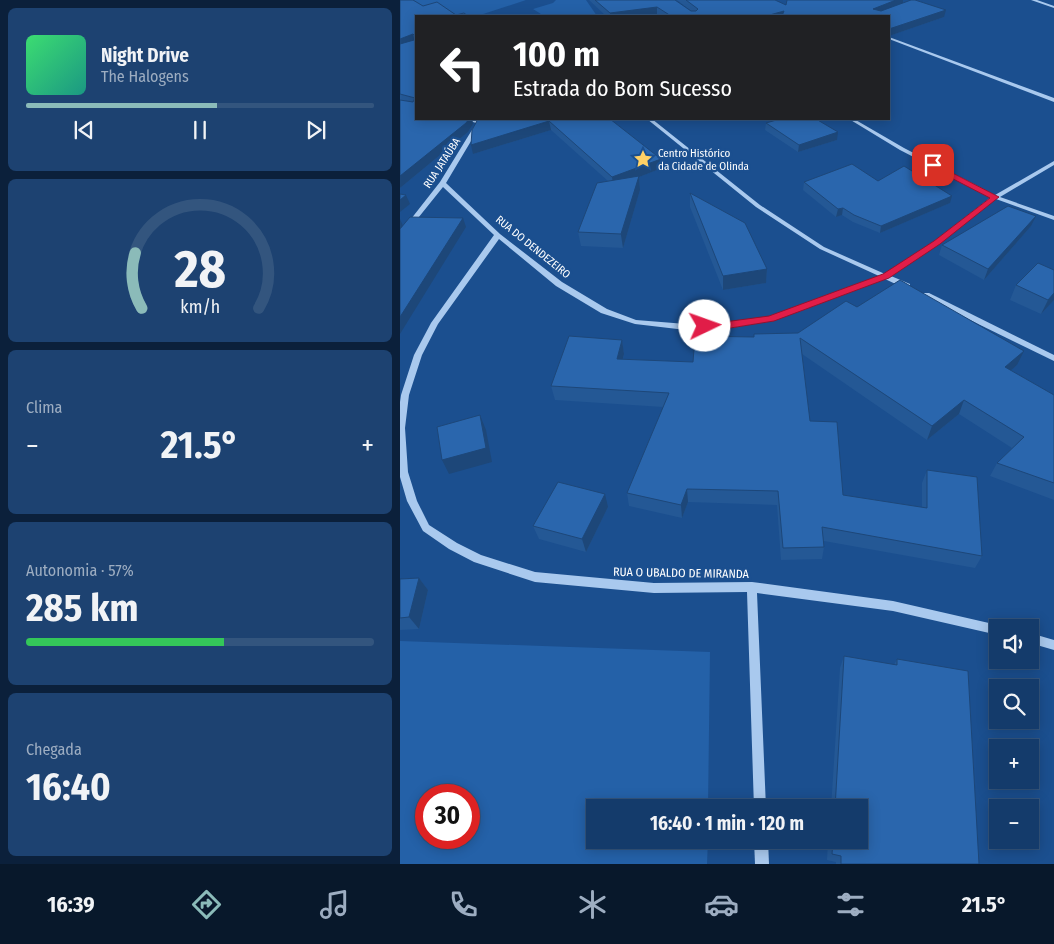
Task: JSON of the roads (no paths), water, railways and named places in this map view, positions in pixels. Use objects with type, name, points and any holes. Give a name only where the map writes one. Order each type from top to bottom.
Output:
[{"type":"street","points":[[1033,0],[1054,7]]},
{"type":"street","points":[[890,38],[1054,100]]},
{"type":"street","points":[[470,120],[479,122],[486,120]]},
{"type":"street","points":[[650,120],[758,206],[822,248],[912,288]]},
{"type":"street","points":[[853,120],[902,149],[995,197],[1054,218]]},
{"type":"street","name":"RUA JATAÚBA","points":[[400,237],[443,183],[479,122]]},
{"type":"street","name":"RUA DO DENDEZEIRO","points":[[443,183],[498,235],[559,284],[604,311],[635,322],[686,327],[724,326],[770,319],[886,276],[937,242],[995,197],[1054,163]]},
{"type":"street","name":"RUA O UBALDO DE MIRANDA","points":[[498,235],[435,323],[418,355],[405,395],[401,428],[403,472],[412,501],[426,528],[453,546],[478,558],[535,577],[654,588],[752,587],[893,606],[989,628]]},
{"type":"street","points":[[921,293],[1054,358]]},
{"type":"street","points":[[752,587],[760,799]]},
{"type":"street","points":[[1039,641],[1054,646]]},
{"type":"street","points":[[761,849],[762,864]]},
{"type":"place","name":"Centro Histórico da Cidade de Olinda","points":[[643,159]]}]
